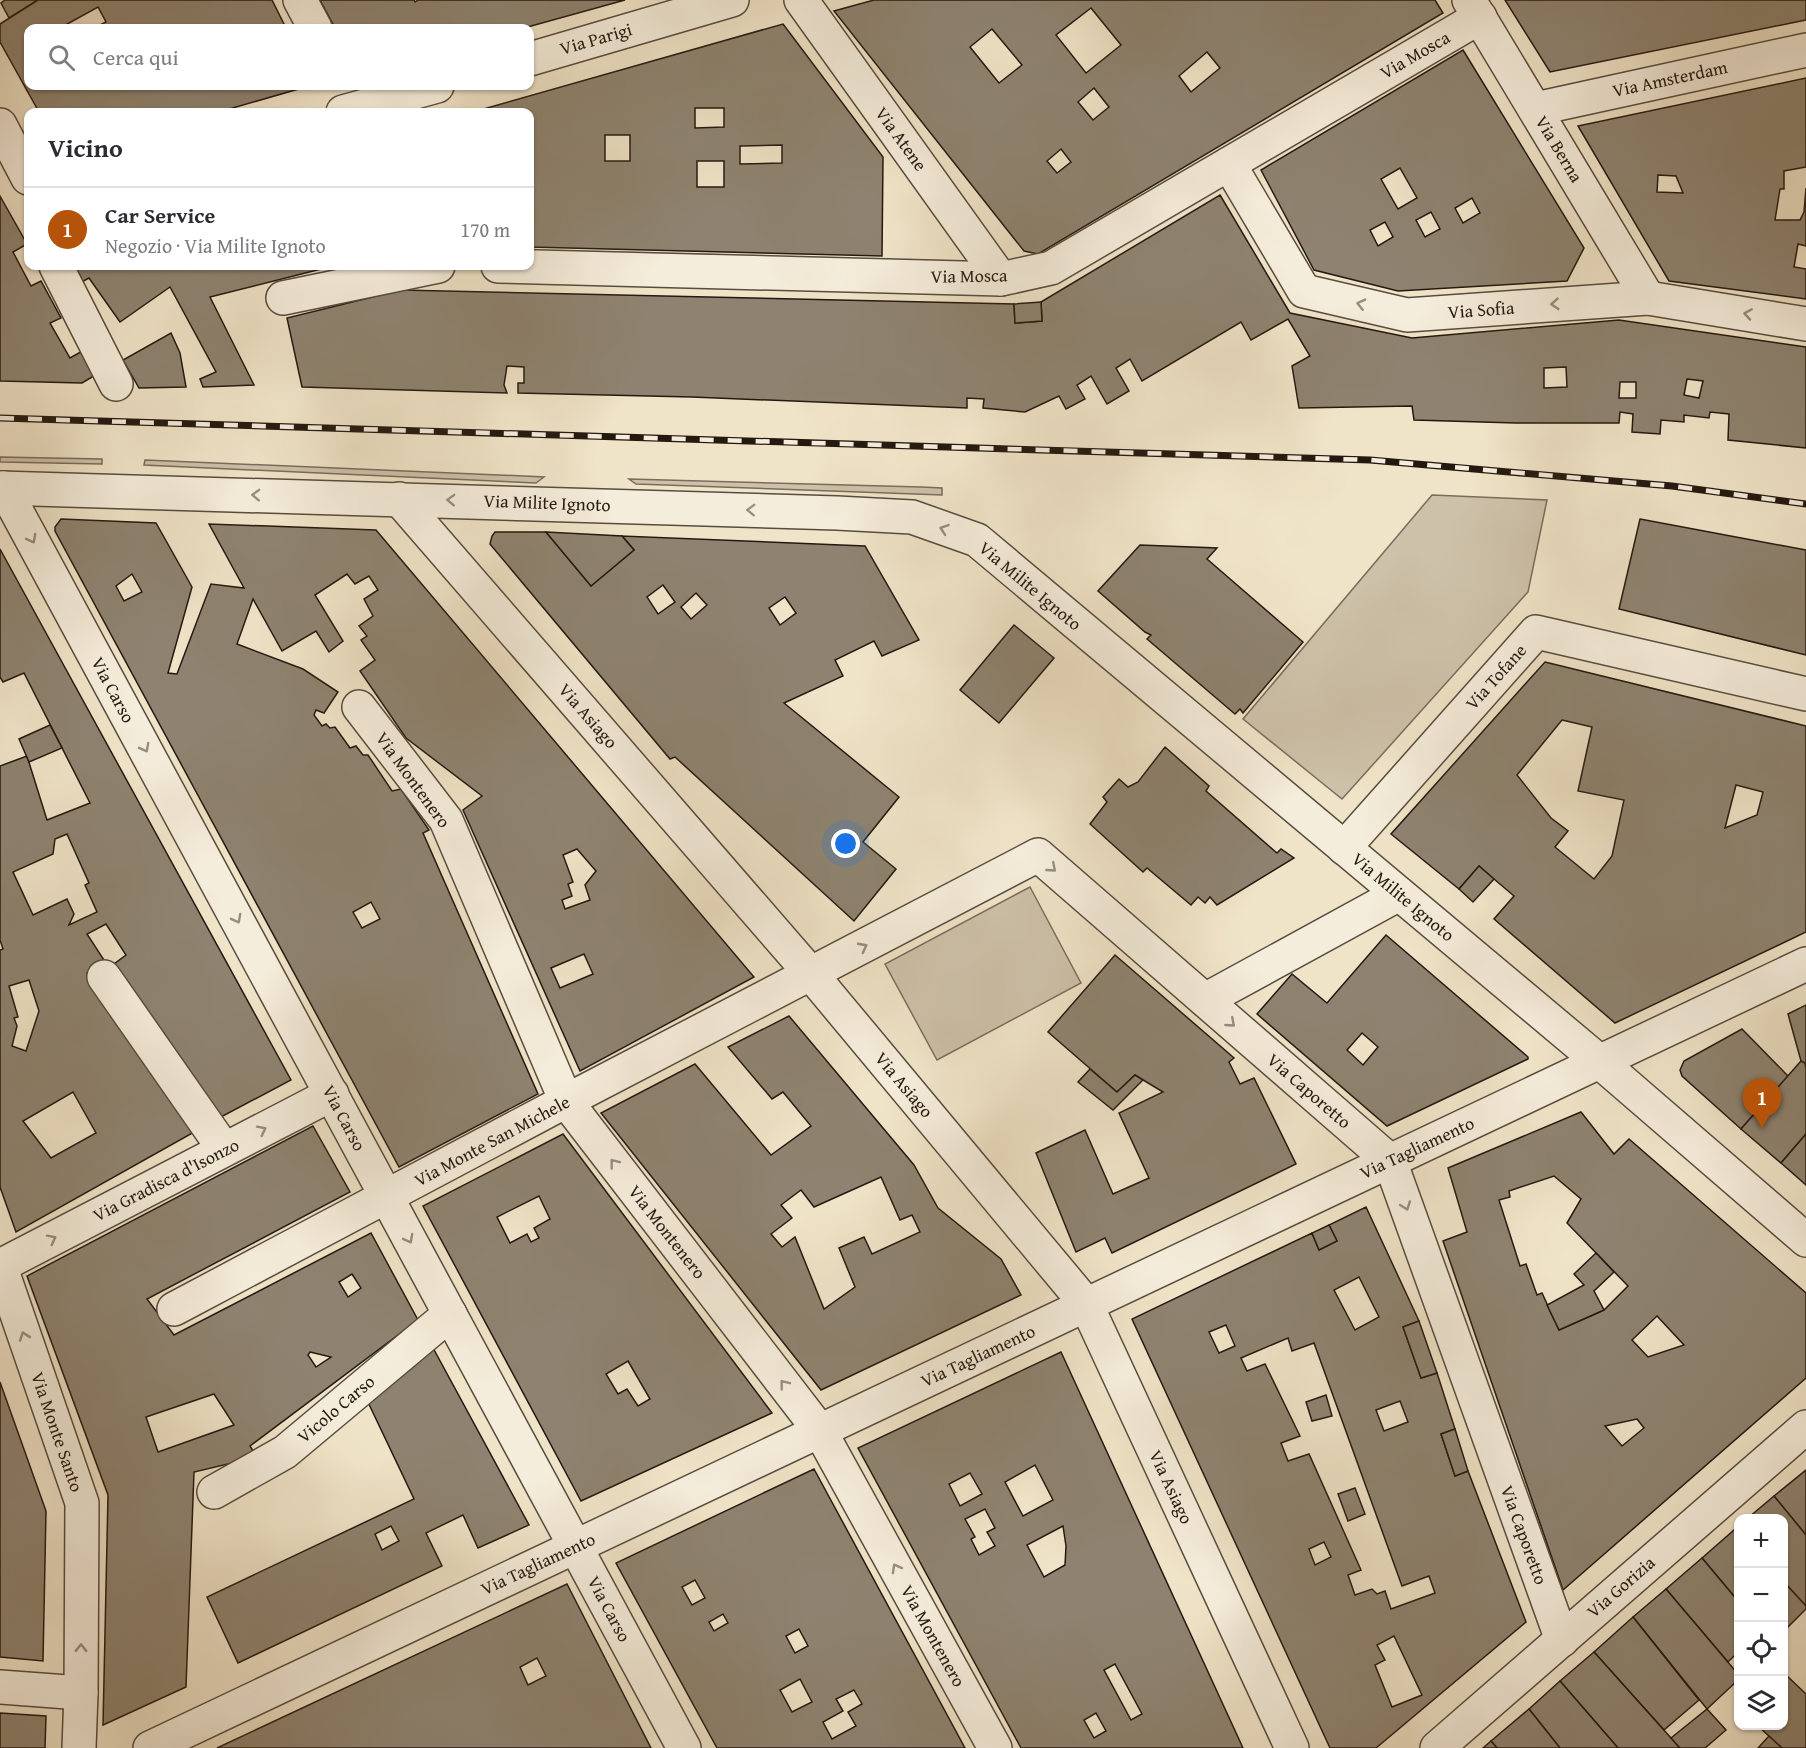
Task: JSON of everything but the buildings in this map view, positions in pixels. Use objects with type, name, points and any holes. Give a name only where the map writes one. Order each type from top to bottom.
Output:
[{"type":"street","points":[[300,0],[313,24]]},
{"type":"street","name":"Via Parigi","points":[[534,58],[732,0]]},
{"type":"street","name":"Via Atene","points":[[801,0],[1001,279]]},
{"type":"street","name":"Via Mosca","points":[[534,267],[1001,279],[1051,268],[1229,164],[1474,8]]},
{"type":"street","name":"Via Berna","points":[[1474,8],[1648,298]]},
{"type":"street","name":"Via Amsterdam","points":[[1534,109],[1806,50]]},
{"type":"street","points":[[351,105],[419,90]]},
{"type":"street","points":[[0,126],[24,171]]},
{"type":"street","name":"Via Sofia","points":[[1229,164],[1305,291],[1407,315],[1648,298],[1806,324]]},
{"type":"street","points":[[58,270],[116,384]]},
{"type":"street","points":[[283,298],[419,270]]},
{"type":"street","name":"Via Milite Ignoto","points":[[2,488],[837,513],[912,518],[977,540],[1600,1062],[1806,1239]]},
{"type":"street","name":"Via Carso","points":[[2,488],[684,1748]]},
{"type":"street","name":"Via Asiago","points":[[399,499],[812,974],[1086,1304],[1292,1748]]},
{"type":"street","name":"Via Tofane","points":[[1344,848],[1536,632],[1806,694]]},
{"type":"street","name":"Via Montenero","points":[[359,707],[446,820],[566,1101],[820,1431],[995,1748]]},
{"type":"street","name":"Via Caporetto","points":[[812,974],[1038,855],[1390,1161],[1562,1640]]},
{"type":"street","points":[[1205,1000],[1399,894]]},
{"type":"street","name":"Via Tagliamento","points":[[150,1748],[1806,964]]},
{"type":"street","name":"Via Monte San Michele","points":[[174,1309],[566,1101],[812,974]]},
{"type":"street","points":[[104,977],[224,1149]]},
{"type":"street","name":"Via Gradisca d'Isonzo","points":[[0,1265],[332,1094]]},
{"type":"street","name":"Via Monte Santo","points":[[0,1265],[82,1503],[79,1748]]},
{"type":"street","name":"Vicolo Carso","points":[[214,1492],[285,1452],[450,1314]]},
{"type":"street","name":"Via Gorizia","points":[[1437,1748],[1806,1427]]},
{"type":"street","points":[[0,1687],[81,1693]]},
{"type":"shaded area","points":[[0,457],[102,459],[102,464],[0,462]]},
{"type":"shaded area","points":[[145,460],[544,477],[536,483],[144,465]]},
{"type":"shaded area","points":[[629,479],[942,488],[942,495],[636,484]]},
{"type":"shaded area","points":[[1432,495],[1547,500],[1528,592],[1342,799],[1243,719]]},
{"type":"shaded area","points":[[1030,887],[1081,983],[937,1060],[885,964]]},
{"type":"railway","points":[[0,418],[1370,460],[1672,486],[1806,504]]},
{"type":"place","name":"Car Service","points":[[1762,1128]]}]
